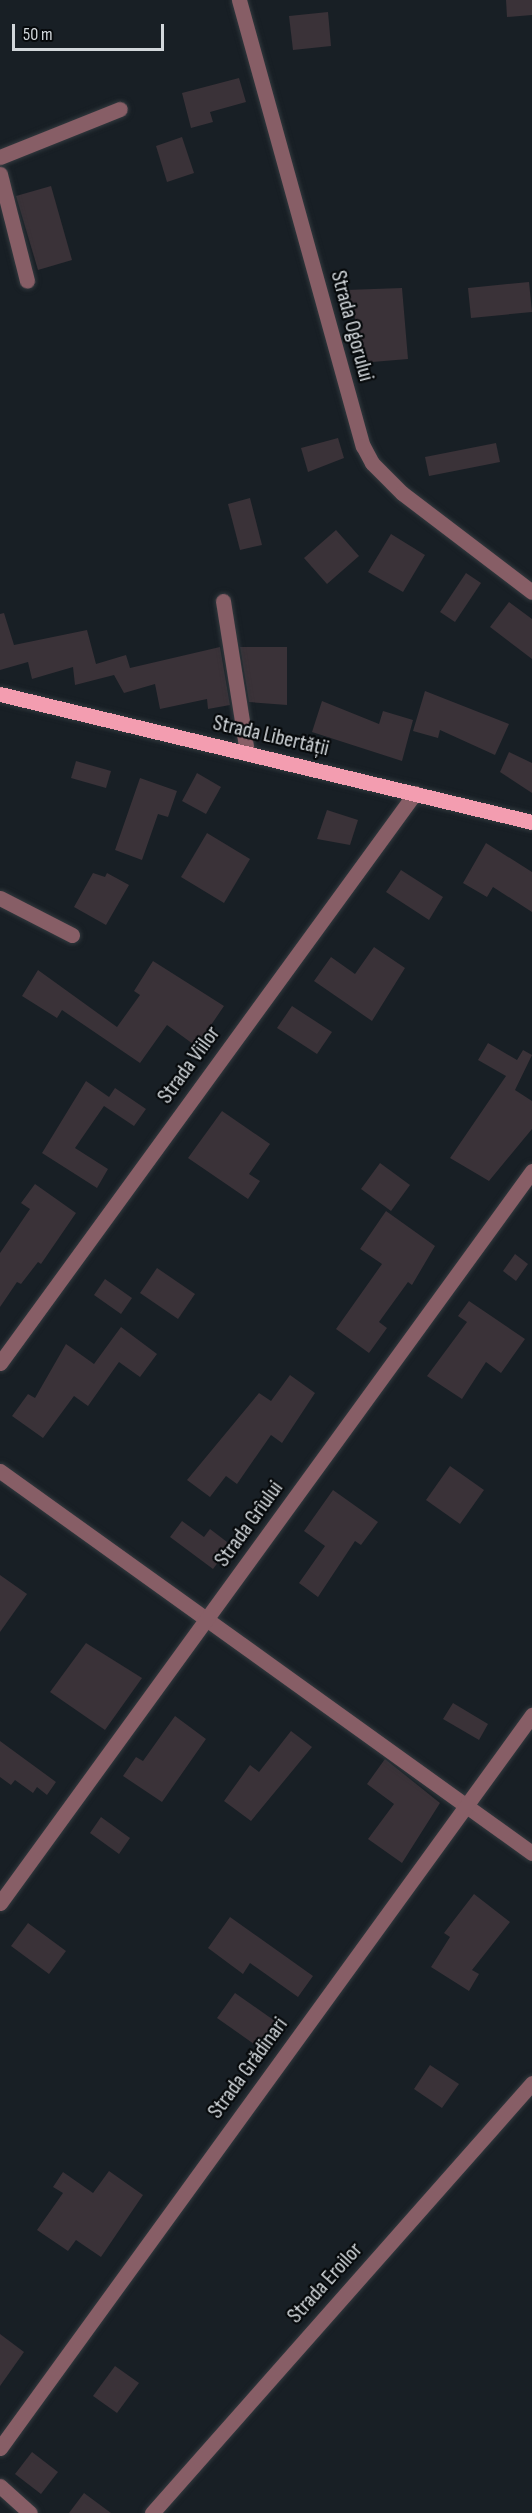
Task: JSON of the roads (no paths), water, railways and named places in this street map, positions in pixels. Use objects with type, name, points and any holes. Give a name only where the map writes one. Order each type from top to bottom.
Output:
[{"type":"main road","name":"Strada Libertății","points":[[0,694],[532,822]]},
{"type":"street","name":"Strada Ogorului","points":[[239,0],[363,446],[372,463],[402,493],[532,592]]},
{"type":"street","points":[[0,157],[120,109]]},
{"type":"street","points":[[0,174],[27,281]]},
{"type":"street","points":[[223,601],[247,753]]},
{"type":"street","name":"Strada Viilor","points":[[0,1363],[415,794]]},
{"type":"street","points":[[0,898],[72,935]]},
{"type":"street","name":"Strada Grîului","points":[[0,1903],[532,1172]]},
{"type":"street","points":[[0,1471],[532,1853]]},
{"type":"street","name":"Strada Grădinari","points":[[0,2448],[532,1714]]},
{"type":"street","name":"Strada Eroilor","points":[[152,2513],[532,2083]]},
{"type":"street","points":[[0,2486],[30,2513]]}]
